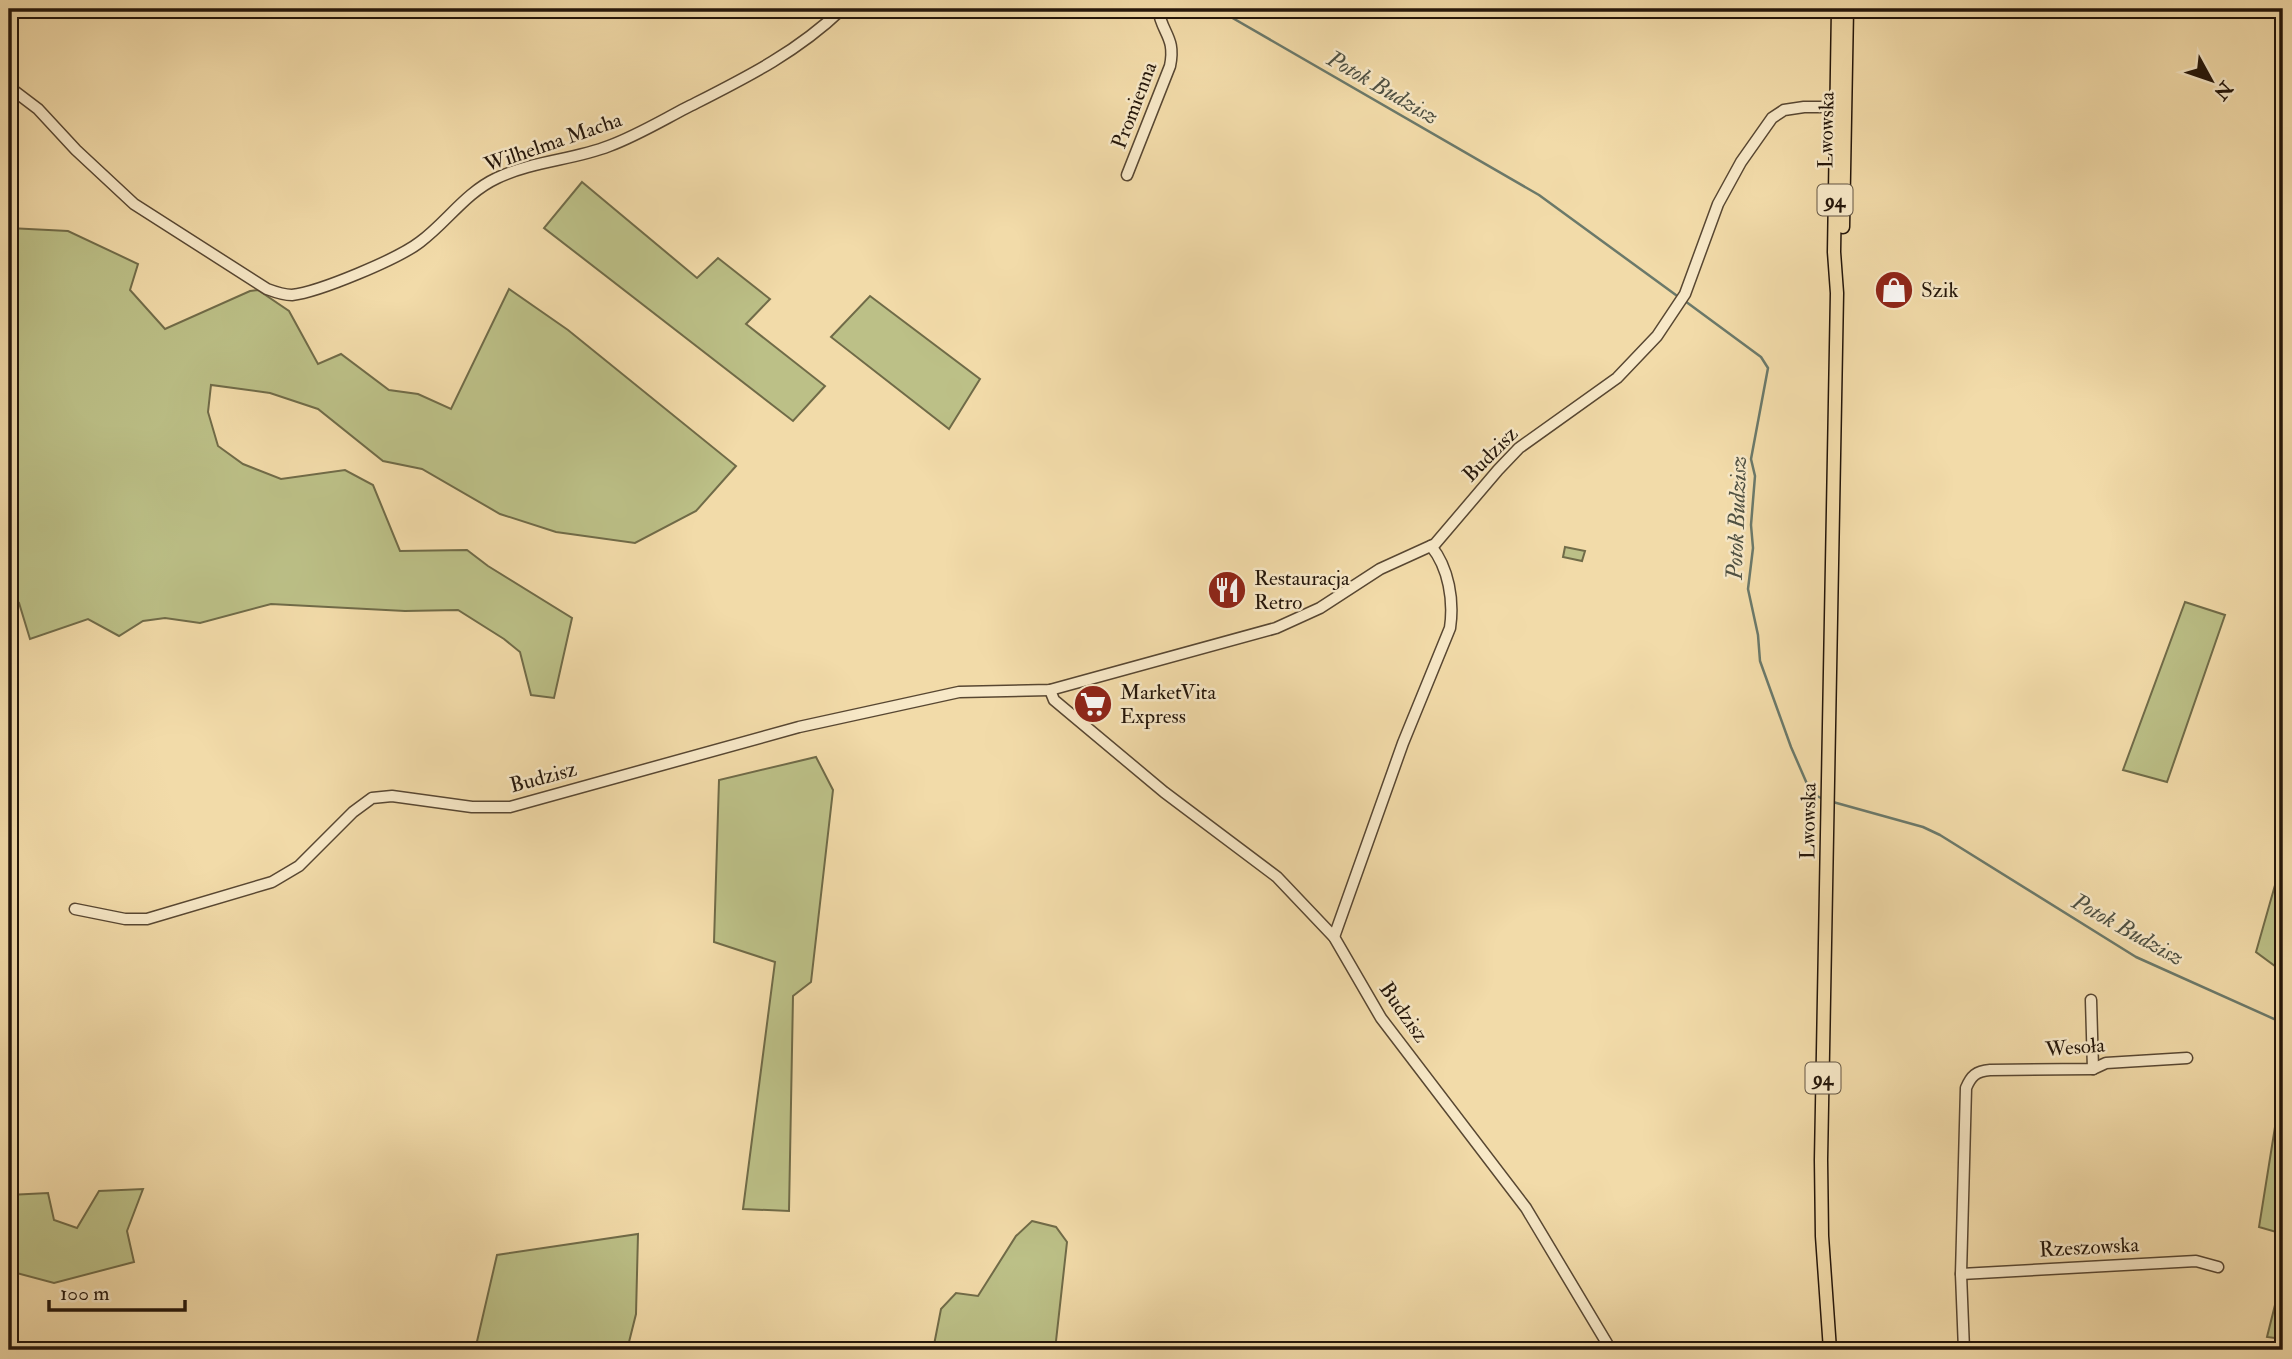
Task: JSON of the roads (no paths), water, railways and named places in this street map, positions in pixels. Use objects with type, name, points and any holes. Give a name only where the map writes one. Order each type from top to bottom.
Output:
[{"type":"main road","name":"Lwowska","points":[[1830,1350],[1822,1236],[1821,1160],[1837,293],[1842,253],[1838,9]]},
{"type":"main road","name":"Lwowska","points":[[1841,107],[1847,9]]},
{"type":"street","name":"Wilhelma Macha","points":[[9,87],[38,109],[76,150],[134,204],[267,289],[282,295],[294,295],[355,274],[408,249],[428,235],[473,192],[497,178],[529,166],[612,145],[699,101],[789,53],[842,9]]},
{"type":"street","name":"Promienna","points":[[1127,175],[1168,74],[1173,55],[1170,37],[1161,23],[1158,9]]},
{"type":"street","name":"Budzisz","points":[[75,909],[125,919],[153,918],[272,882],[299,866],[372,798],[392,796],[471,807],[510,807],[779,732],[930,698],[979,691],[1050,690],[1284,625],[1321,608],[1380,569],[1431,546],[1445,534],[1519,448],[1617,378],[1657,336],[1682,299],[1718,204],[1736,170],[1765,126],[1777,113],[1784,110],[1841,107]]},
{"type":"street","points":[[1334,937],[1403,743],[1450,628],[1452,611],[1444,567],[1431,546]]},
{"type":"street","name":"Budzisz","points":[[1050,690],[1054,700],[1127,762],[1277,877],[1334,937],[1381,1018],[1526,1208],[1611,1350]]},
{"type":"street","points":[[2091,1000],[2093,1069]]},
{"type":"street","name":"Wesoła","points":[[1961,1274],[1966,1088],[1975,1074],[1990,1070],[2093,1069],[2106,1063],[2187,1058]]},
{"type":"street","name":"Rzeszowska","points":[[1961,1274],[2196,1261],[2218,1267]]},
{"type":"street","points":[[1961,1274],[1964,1350]]},
{"type":"waterway","name":"Potok Budzisz","points":[[1217,9],[1539,195],[1680,298]]},
{"type":"waterway","name":"Potok Budzisz","points":[[1685,301],[1761,357],[1768,368],[1751,459],[1755,476],[1751,525],[1753,548],[1748,589],[1758,635],[1760,661],[1811,793],[1823,799]]},
{"type":"waterway","name":"Potok Budzisz","points":[[1833,802],[1923,827],[1940,835],[2136,957],[2283,1023]]},
{"type":"place","name":"Szik","points":[[1894,290]]},
{"type":"place","name":"Restauracja Retro","points":[[1227,590]]},
{"type":"place","name":"MarketVita Express","points":[[1093,704]]}]
